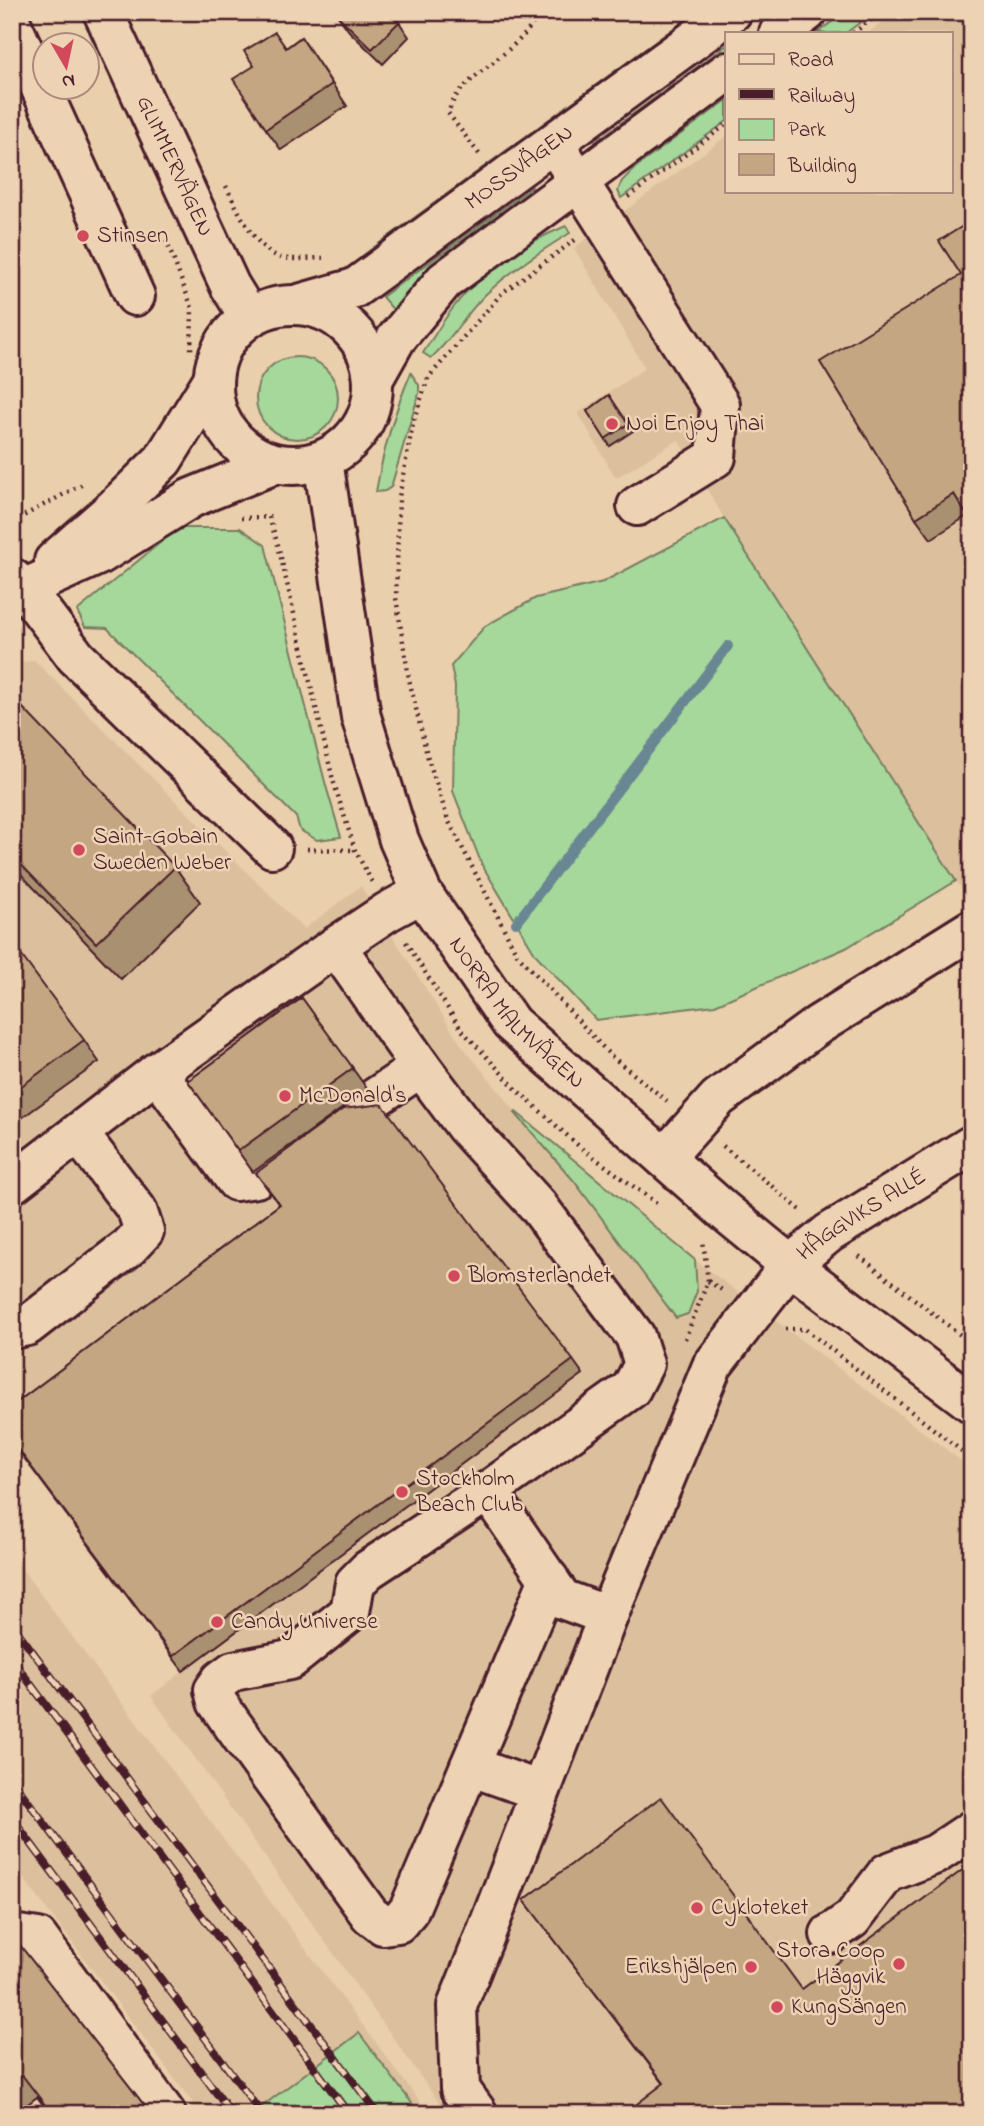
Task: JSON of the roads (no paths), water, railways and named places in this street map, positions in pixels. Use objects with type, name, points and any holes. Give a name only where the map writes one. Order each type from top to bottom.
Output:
[{"type":"street","name":"GLIMMERVÄGEN","points":[[103,12],[230,286],[249,317]]},
{"type":"street","name":"MOSSVÄGEN","points":[[16,587],[112,510],[163,460],[201,371],[218,354],[231,332],[249,317],[272,306],[299,304],[355,288],[732,12]]},
{"type":"street","points":[[780,32],[807,12]]},
{"type":"street","points":[[12,25],[135,296]]},
{"type":"street","name":"MOSSVÄGEN","points":[[374,378],[396,339],[444,281],[725,73]]},
{"type":"street","points":[[554,144],[720,405],[716,457],[637,506]]},
{"type":"street","name":"MOSSVÄGEN","points":[[201,371],[218,417],[234,441],[248,452],[275,464],[301,466],[323,460],[341,450],[362,428],[371,407],[374,378],[368,354],[353,330],[332,312],[299,304]]},
{"type":"street","name":"NORRA MALMVÄGEN","points":[[323,460],[360,717],[399,840],[422,893],[511,1023],[790,1265],[972,1403]]},
{"type":"street","name":"MOSSVÄGEN","points":[[16,587],[99,555],[191,498],[275,464]]},
{"type":"street","points":[[16,587],[75,657],[272,848]]},
{"type":"street","points":[[12,1184],[157,1072],[387,912],[422,893]]},
{"type":"street","points":[[664,1158],[718,1098],[818,1025],[972,929]]},
{"type":"street","points":[[337,946],[421,1068],[466,1127],[538,1206],[635,1336],[644,1364],[631,1389],[488,1491],[368,1570],[355,1583],[350,1612],[290,1660],[233,1671],[221,1680],[214,1690],[217,1702],[230,1721],[370,1915],[383,1926],[398,1923],[409,1910],[550,1579]]},
{"type":"street","points":[[157,1072],[236,1181],[256,1178],[421,1068]]},
{"type":"street","points":[[12,1329],[27,1326],[129,1247],[144,1231],[137,1210],[79,1134]]},
{"type":"street","name":"HÄGGVIKS ALLÉ","points":[[478,2114],[460,2089],[457,2006],[608,1616],[712,1366],[790,1265],[829,1233],[972,1145]]},
{"type":"street","points":[[488,1491],[562,1599],[608,1616]]},
{"type":"street","points":[[470,1766],[541,1791]]},
{"type":"street","points":[[830,1934],[852,1919],[887,1873],[936,1854],[972,1830]]},
{"type":"street","points":[[12,1934],[38,1938],[166,2114]]},
{"type":"waterway","points":[[516,923],[728,646]]},
{"type":"railway","points":[[12,1624],[378,2114]]},
{"type":"railway","points":[[12,1659],[349,2114]]},
{"type":"railway","points":[[12,1780],[262,2114]]},
{"type":"railway","points":[[12,1818],[232,2114]]},
{"type":"place","name":"Stinsen","points":[[83,236]]},
{"type":"place","name":"Noi Enjoy Thai","points":[[612,424]]},
{"type":"place","name":"Saint-Gobain Sweden Weber","points":[[79,850]]},
{"type":"place","name":"McDonald's","points":[[285,1096]]},
{"type":"place","name":"Blomsterlandet","points":[[454,1276]]},
{"type":"place","name":"Stockholm Beach Club","points":[[402,1492]]},
{"type":"place","name":"Candy Universe","points":[[217,1622]]},
{"type":"place","name":"Cykloteket","points":[[697,1908]]},
{"type":"place","name":"Stora Coop Häggvik","points":[[899,1964]]},
{"type":"place","name":"Erikshjälpen","points":[[751,1967]]},
{"type":"place","name":"KungSängen","points":[[777,2007]]}]
